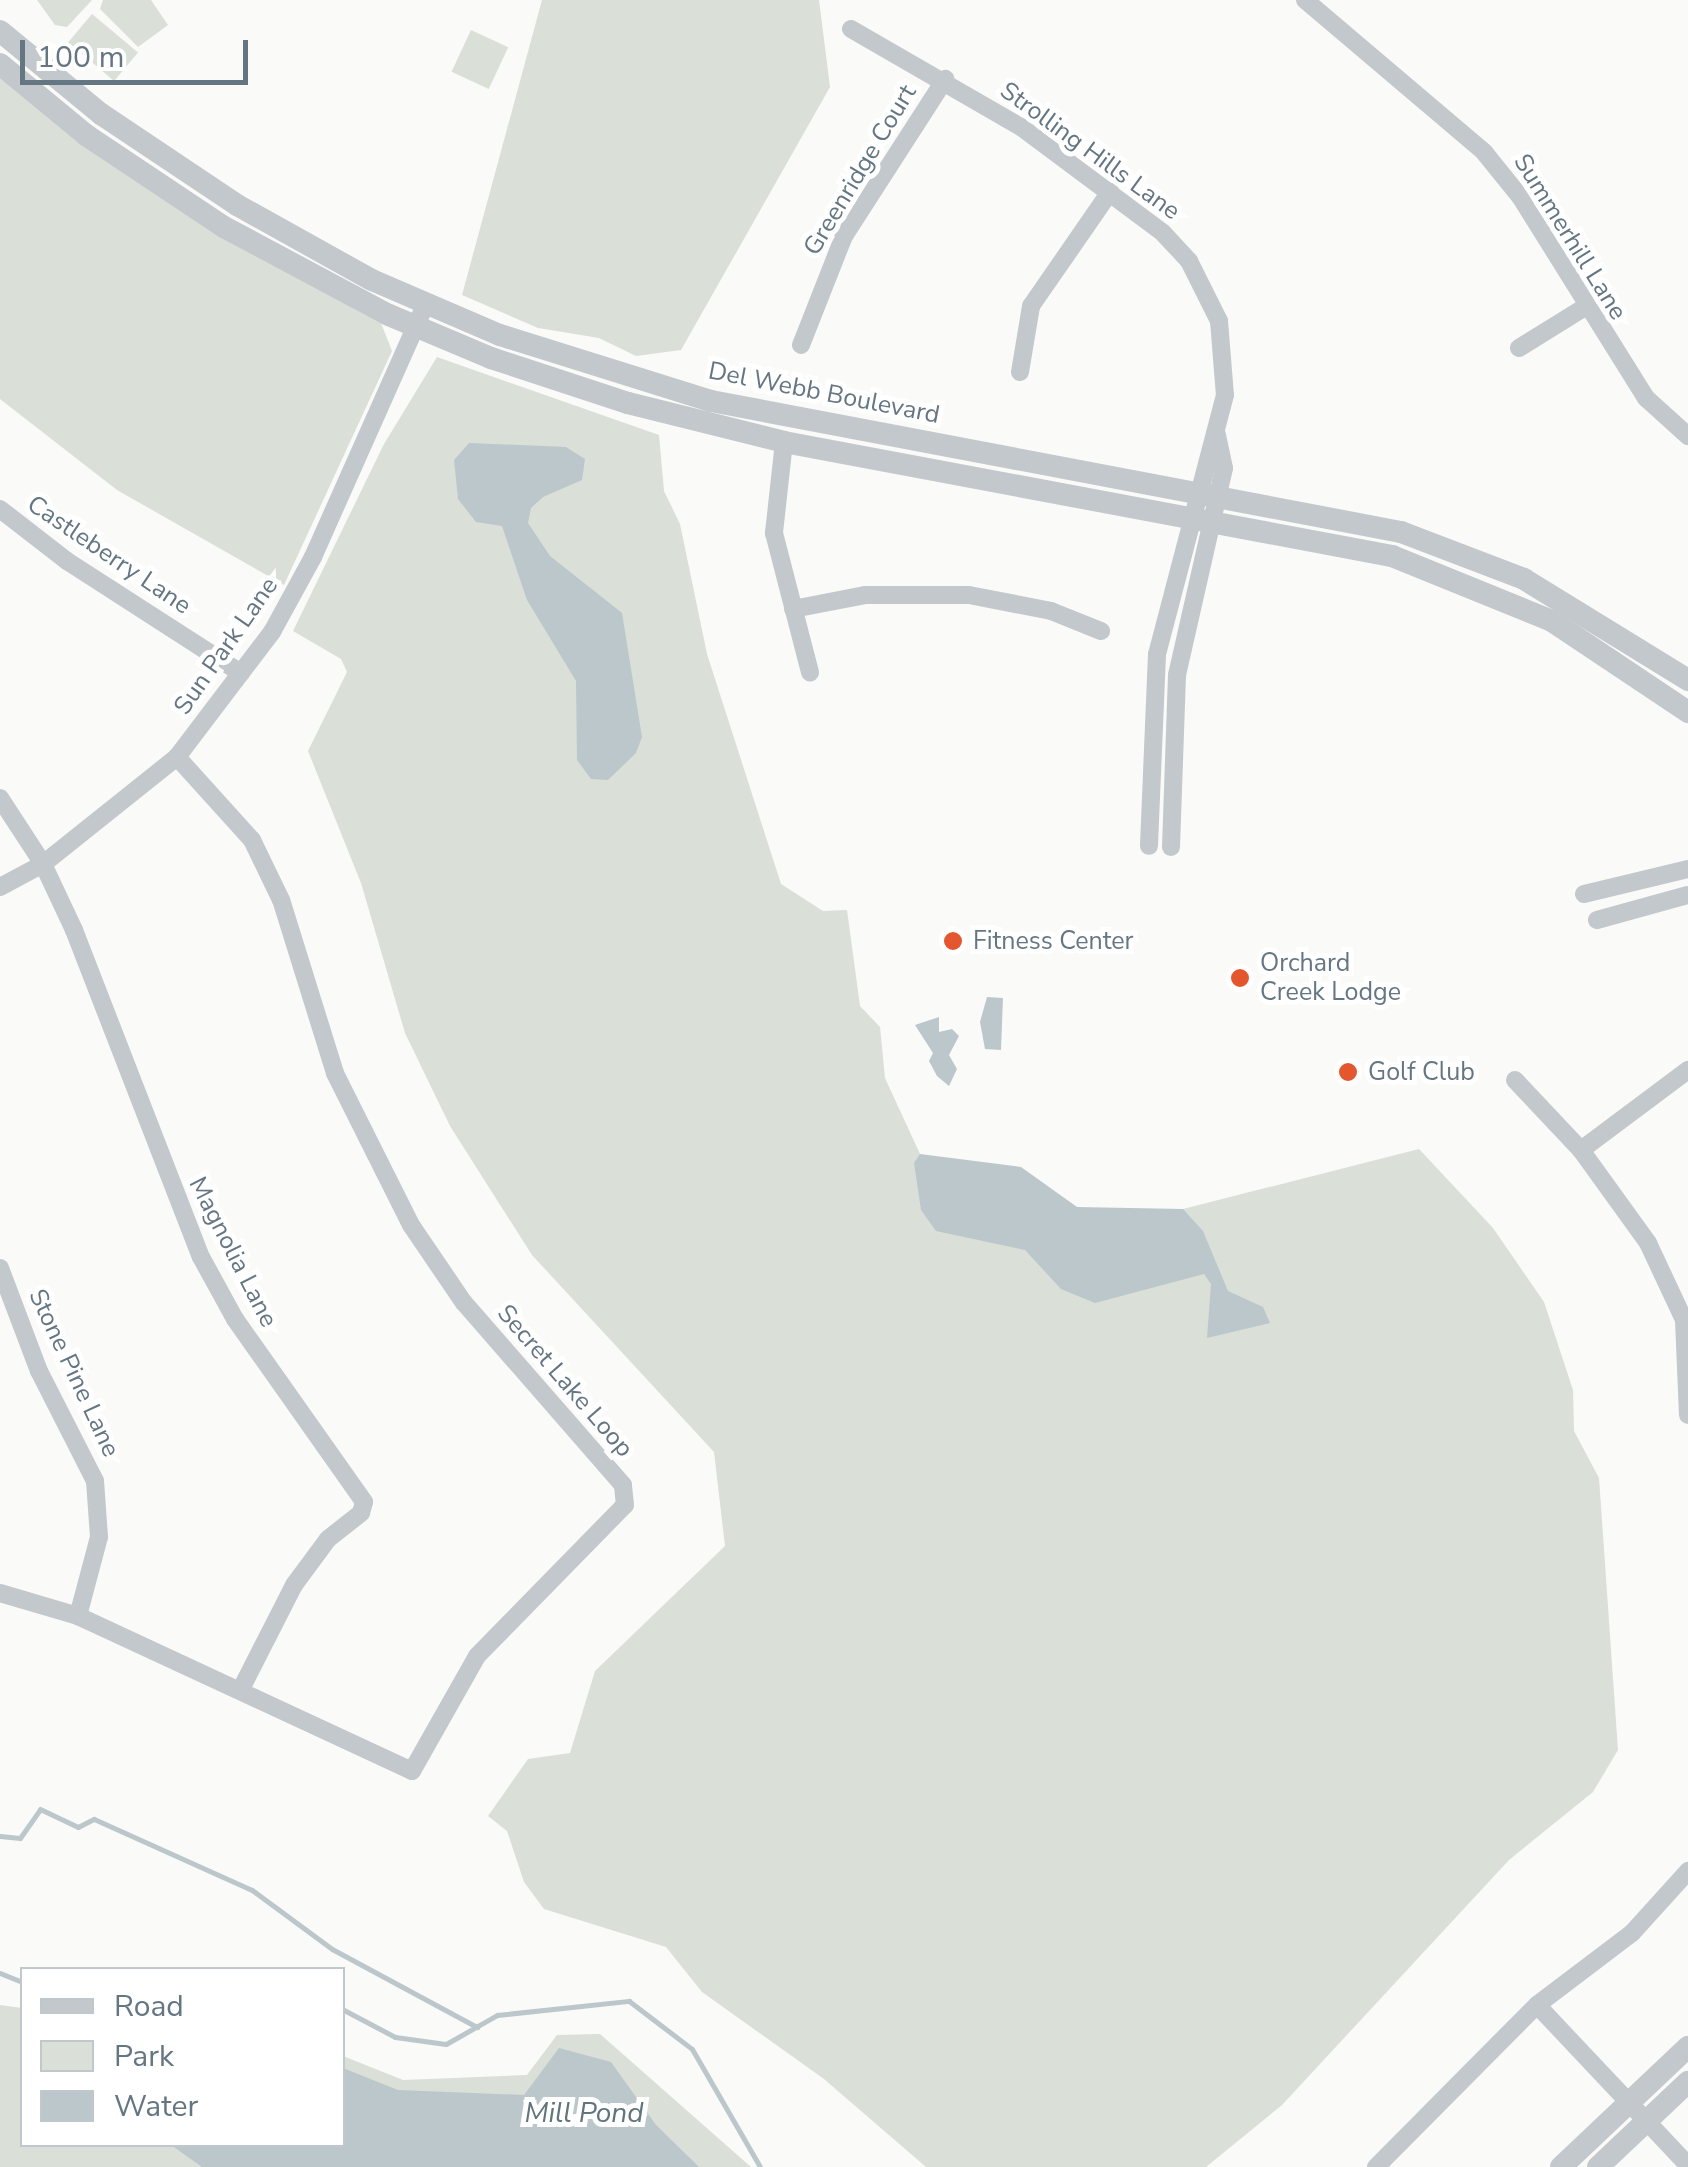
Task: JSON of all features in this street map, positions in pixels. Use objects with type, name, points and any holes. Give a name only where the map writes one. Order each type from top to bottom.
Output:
[{"type":"street","name":"Summerhill Lane","points":[[1305,0],[1484,152],[1521,198],[1584,306],[1646,398],[1688,436]]},
{"type":"street","name":"Strolling Hills Lane","points":[[851,29],[945,79],[1110,192],[1163,233],[1206,289],[1226,360],[1218,434],[1224,447],[1203,516]]},
{"type":"street","name":"Del Webb Boulevard","points":[[0,31],[186,173],[298,241],[425,305],[571,360],[711,401],[1357,521],[1484,562],[1606,624],[1688,680]]},
{"type":"street","name":"Del Webb Boulevard","points":[[0,64],[172,194],[287,264],[415,327],[564,383],[784,442],[1337,542],[1476,585],[1594,646],[1688,712]]},
{"type":"street","name":"Greenridge Court","points":[[802,345],[844,236],[945,79]]},
{"type":"street","points":[[1020,372],[1031,306],[1110,192]]},
{"type":"street","name":"Sun Park Lane","points":[[0,887],[43,864],[177,757],[241,673],[313,557],[425,305]]},
{"type":"street","points":[[1519,348],[1584,306]]},
{"type":"street","points":[[784,442],[774,533],[810,672]]},
{"type":"street","name":"Castleberry Lane","points":[[0,510],[67,562],[241,673]]},
{"type":"street","points":[[1148,846],[1157,654],[1203,516]]},
{"type":"street","points":[[1171,847],[1178,675],[1203,516]]},
{"type":"street","points":[[792,609],[917,592],[1017,603],[1101,631]]},
{"type":"street","name":"Secret Lake Loop","points":[[0,1592],[78,1616],[412,1770],[477,1656],[625,1505],[622,1485],[464,1303],[411,1226],[335,1073],[266,870],[252,840],[177,757]]},
{"type":"street","name":"Magnolia Lane","points":[[0,798],[43,864],[201,1256],[235,1319],[364,1502],[360,1514],[328,1539],[294,1585],[241,1689]]},
{"type":"street","points":[[1584,894],[1688,868]]},
{"type":"street","points":[[1597,920],[1688,895]]},
{"type":"street","points":[[1580,1150],[1688,1070]]},
{"type":"street","points":[[1514,1080],[1580,1150],[1648,1242],[1684,1320],[1688,1416]]},
{"type":"street","name":"Stone Pine Lane","points":[[0,1268],[4,1290],[39,1371],[96,1481],[99,1538],[78,1616]]},
{"type":"street","points":[[1376,2167],[1537,2005],[1632,1933],[1688,1870]]},
{"type":"street","points":[[1537,2005],[1688,2165]]},
{"type":"street","points":[[1598,2167],[1688,2047]]},
{"type":"street","points":[[1561,2167],[1638,2111],[1688,2082]]},
{"type":"green space","points":[[37,0],[92,0],[67,27],[55,25]]},
{"type":"green space","points":[[103,0],[151,0],[168,25],[138,47],[100,9]]},
{"type":"green space","points":[[542,0],[819,0],[830,87],[681,350],[636,356],[599,338],[538,328],[462,295]]},
{"type":"green space","points":[[92,14],[138,53],[114,81],[68,42]]},
{"type":"green space","points":[[471,30],[508,47],[489,89],[452,72]]},
{"type":"green space","points":[[0,73],[379,318],[392,351],[284,585],[117,490],[0,399]]},
{"type":"green space","points":[[437,357],[659,435],[664,491],[680,524],[707,654],[781,884],[823,911],[847,910],[860,1006],[880,1027],[885,1078],[920,1154],[1073,1228],[1183,1209],[1419,1149],[1493,1228],[1544,1302],[1573,1390],[1574,1431],[1599,1478],[1618,1750],[1593,1792],[1509,1860],[1282,2105],[1206,2167],[926,2167],[824,2079],[702,1992],[666,1947],[544,1909],[524,1882],[507,1831],[488,1816],[528,1759],[570,1753],[595,1671],[725,1546],[714,1452],[532,1255],[450,1126],[405,1033],[361,883],[308,751],[347,672],[341,659],[293,631],[384,444]]},
{"type":"green space","name":"Mill Pond","points":[[0,2005],[20,2008],[20,2147],[345,2147],[345,2057],[403,2080],[527,2075],[557,2035],[600,2034],[751,2167],[0,2167]]},
{"type":"water","points":[[469,443],[566,447],[585,459],[582,480],[543,497],[531,508],[528,523],[550,556],[622,613],[642,737],[636,753],[608,780],[591,779],[577,760],[576,681],[527,600],[502,526],[476,522],[458,499],[454,460]]},
{"type":"water","points":[[987,997],[1003,998],[1001,1050],[985,1049],[980,1022]]},
{"type":"water","points":[[939,1017],[939,1032],[952,1029],[959,1036],[949,1055],[957,1069],[949,1086],[937,1076],[929,1061],[933,1053],[915,1025]]},
{"type":"water","points":[[920,1154],[1021,1167],[1077,1207],[1183,1209],[1203,1231],[1228,1291],[1263,1307],[1270,1323],[1207,1338],[1211,1284],[1204,1274],[1095,1303],[1061,1289],[1025,1250],[936,1231],[921,1210],[914,1163]]},
{"type":"water","name":"Mill Pond","points":[[559,2048],[611,2062],[656,2125],[699,2167],[202,2167],[174,2147],[345,2147],[345,2069],[398,2090],[524,2095]]},
{"type":"waterway","points":[[0,1836],[20,1838],[40,1809],[78,1827],[94,1819],[252,1890],[332,1949],[477,2027]]},
{"type":"waterway","points":[[0,1973],[20,1981]]},
{"type":"waterway","points":[[345,2011],[395,2037],[446,2044],[497,2015],[629,2001],[692,2049],[760,2167]]},
{"type":"place","name":"Fitness Center","points":[[953,941]]},
{"type":"place","name":"Orchard Creek Lodge","points":[[1240,978]]},
{"type":"place","name":"Golf Club","points":[[1348,1072]]}]
